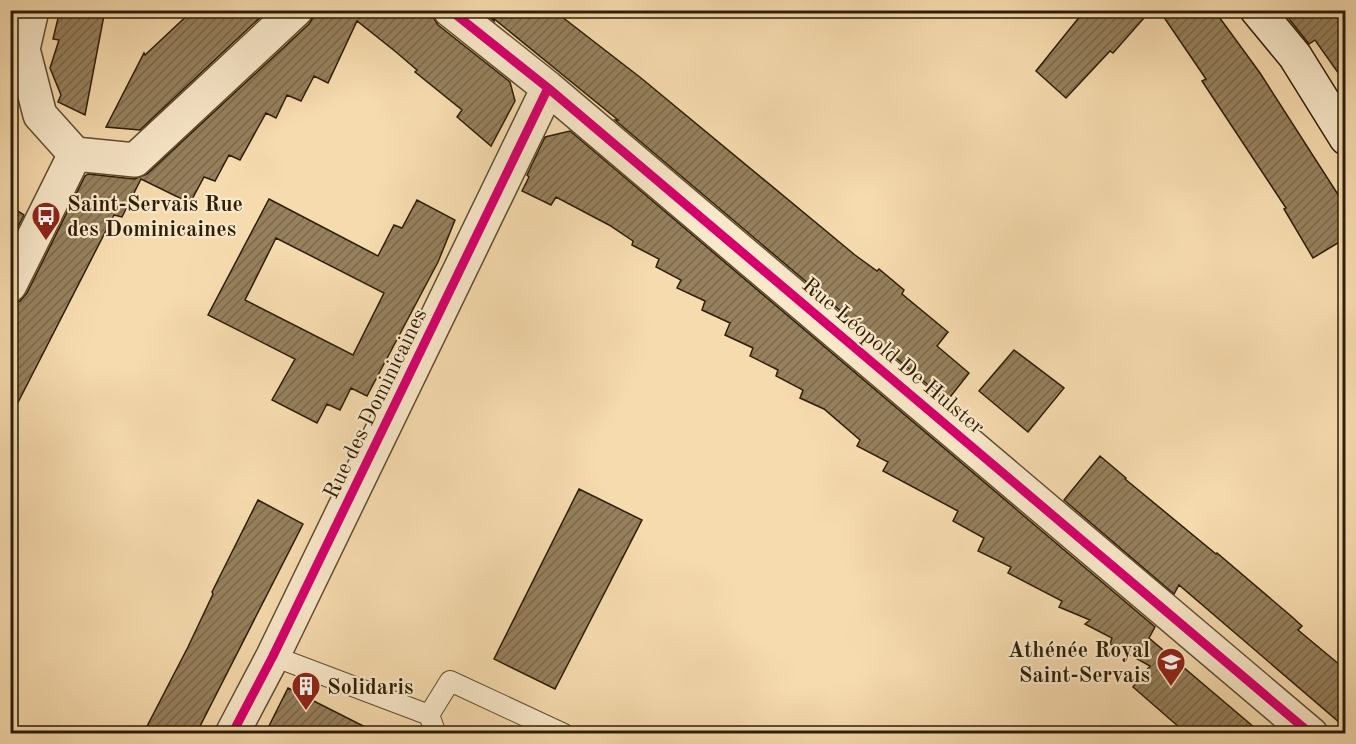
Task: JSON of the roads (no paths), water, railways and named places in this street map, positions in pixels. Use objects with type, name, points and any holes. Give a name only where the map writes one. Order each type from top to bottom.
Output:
[{"type":"street","points":[[32,10],[24,49],[40,115],[75,154],[135,160],[296,10]]},
{"type":"street","name":"Rue Léopold De Hulster","points":[[450,10],[548,88],[1311,734]]},
{"type":"street","points":[[1257,10],[1295,56],[1346,138]]},
{"type":"street","name":"Rue des Dominicaines","points":[[232,734],[273,656],[548,88]]},
{"type":"street","points":[[10,285],[75,154]]},
{"type":"lane","points":[[273,656],[429,715],[436,734]]},
{"type":"lane","points":[[429,715],[450,681],[564,734]]},
{"type":"place","name":"Saint-Servais Rue des Dominicaines","points":[[46,242]]},
{"type":"place","name":"Athénée Royal Saint-Servais","points":[[1171,688]]},
{"type":"place","name":"Solidaris","points":[[306,712]]}]
